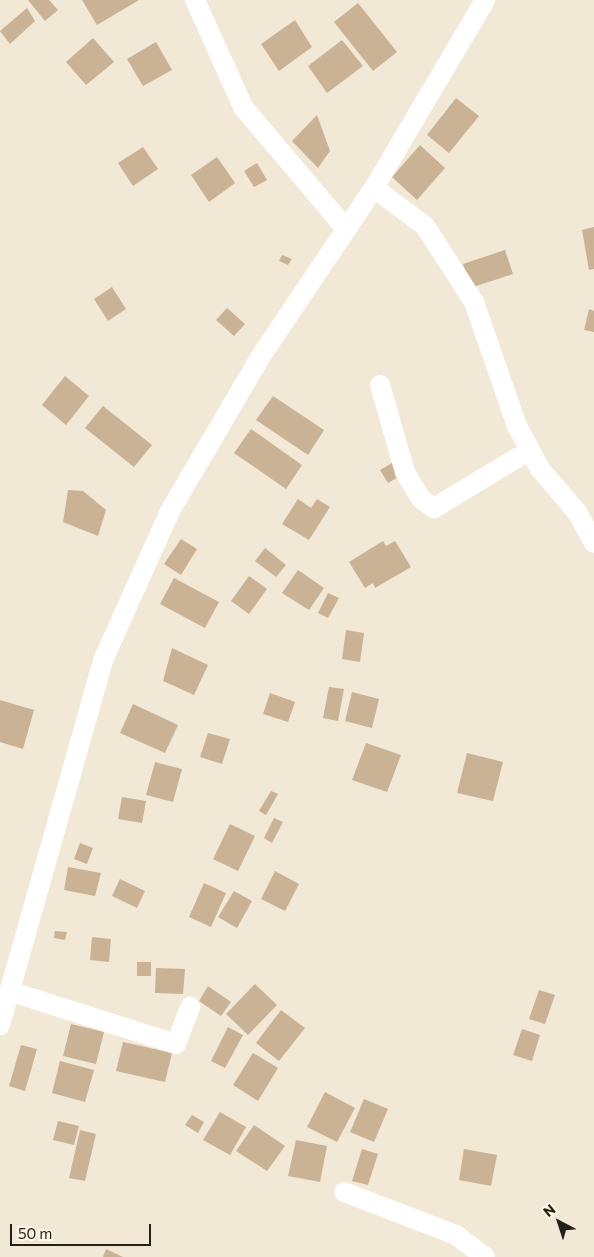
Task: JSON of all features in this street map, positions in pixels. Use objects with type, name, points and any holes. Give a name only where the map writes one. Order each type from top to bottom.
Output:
[{"type":"street","points":[[195,0],[243,107],[346,230]]},
{"type":"street","points":[[0,1025],[104,658],[170,510],[259,360],[374,188],[486,0]]},
{"type":"street","points":[[374,188],[425,226],[474,302],[517,426],[540,469],[577,512],[594,543]]},
{"type":"street","points":[[380,385],[405,472],[421,499],[434,508],[455,499],[517,458]]},
{"type":"street","points":[[9,991],[176,1044],[190,1007]]},
{"type":"street","points":[[344,1192],[456,1235],[485,1257]]},
{"type":"street","points":[[456,1235],[463,1257]]},
{"type":"building","points":[[28,0],[49,0],[58,10],[45,21]]},
{"type":"building","points":[[82,0],[139,0],[97,25]]},
{"type":"building","points":[[358,3],[397,52],[373,71],[334,22]]},
{"type":"building","points":[[27,8],[35,21],[10,44],[0,31]]},
{"type":"building","points":[[295,20],[312,47],[279,71],[261,44]]},
{"type":"building","points":[[93,38],[114,62],[86,85],[66,62]]},
{"type":"building","points":[[342,40],[363,66],[327,93],[308,66]]},
{"type":"building","points":[[156,42],[172,70],[143,86],[127,59]]},
{"type":"building","points":[[456,98],[479,116],[449,153],[427,135]]},
{"type":"building","points":[[317,115],[330,151],[318,168],[292,141]]},
{"type":"building","points":[[420,145],[445,168],[417,200],[392,177]]},
{"type":"building","points":[[143,147],[158,169],[133,186],[118,163]]},
{"type":"building","points":[[217,157],[235,183],[209,202],[191,175]]},
{"type":"building","points":[[257,163],[267,180],[254,187],[244,171]]},
{"type":"building","points":[[594,227],[594,269],[589,270],[582,230]]},
{"type":"building","points":[[505,250],[513,274],[470,288],[463,264]]},
{"type":"building","points":[[282,255],[292,259],[288,265],[279,261]]},
{"type":"building","points":[[112,287],[126,309],[108,321],[94,299]]},
{"type":"building","points":[[227,308],[245,324],[234,336],[216,320]]},
{"type":"building","points":[[589,309],[594,311],[594,332],[584,330]]},
{"type":"building","points":[[65,376],[89,396],[66,425],[42,405]]},
{"type":"building","points":[[273,396],[324,430],[308,455],[256,420]]},
{"type":"building","points":[[103,406],[152,445],[134,467],[85,428]]},
{"type":"building","points":[[251,429],[302,465],[286,489],[234,453]]},
{"type":"building","points":[[392,463],[400,476],[388,483],[380,470]]},
{"type":"building","points":[[68,490],[83,491],[106,510],[98,536],[63,522]]},
{"type":"building","points":[[298,499],[311,508],[317,499],[330,507],[309,540],[282,524]]},
{"type":"building","points":[[181,539],[197,549],[181,575],[164,564]]},
{"type":"building","points":[[383,541],[386,546],[395,541],[411,567],[375,588],[373,583],[365,588],[349,562]]},
{"type":"building","points":[[265,548],[286,565],[276,577],[255,561]]},
{"type":"building","points":[[298,570],[324,588],[309,610],[282,593]]},
{"type":"building","points":[[249,576],[267,589],[249,614],[231,601]]},
{"type":"building","points":[[174,578],[219,602],[205,628],[160,604]]},
{"type":"building","points":[[328,593],[339,598],[328,618],[318,613]]},
{"type":"building","points":[[346,630],[364,633],[360,662],[342,659]]},
{"type":"building","points":[[172,648],[208,665],[194,695],[163,681]]},
{"type":"building","points":[[329,687],[344,689],[338,721],[323,718]]},
{"type":"building","points":[[352,692],[379,699],[372,728],[345,721]]},
{"type":"building","points":[[270,693],[295,702],[288,722],[263,714]]},
{"type":"building","points":[[0,700],[34,710],[23,749],[0,742]]},
{"type":"building","points":[[133,704],[178,725],[165,753],[120,733]]},
{"type":"building","points":[[208,733],[230,739],[222,764],[200,757]]},
{"type":"building","points":[[366,743],[401,755],[387,792],[352,780]]},
{"type":"building","points":[[467,753],[503,762],[493,801],[457,793]]},
{"type":"building","points":[[155,762],[182,769],[173,802],[146,795]]},
{"type":"building","points":[[271,791],[278,794],[266,815],[259,811]]},
{"type":"building","points":[[122,797],[146,801],[142,823],[118,819]]},
{"type":"building","points":[[274,818],[283,822],[272,843],[264,838]]},
{"type":"building","points":[[230,824],[255,836],[238,871],[213,859]]},
{"type":"building","points":[[80,843],[93,848],[87,864],[74,859]]},
{"type":"building","points":[[68,867],[101,873],[95,896],[64,890]]},
{"type":"building","points":[[275,871],[299,884],[285,911],[261,899]]},
{"type":"building","points":[[120,879],[145,891],[137,908],[112,896]]},
{"type":"building","points":[[204,883],[226,893],[211,927],[189,917]]},
{"type":"building","points":[[234,891],[252,901],[237,928],[218,917]]},
{"type":"building","points":[[55,931],[67,932],[65,940],[54,938]]},
{"type":"building","points":[[92,937],[111,939],[109,962],[90,960]]},
{"type":"building","points":[[137,962],[151,962],[151,976],[137,976]]},
{"type":"building","points":[[156,968],[185,969],[183,994],[155,993]]},
{"type":"building","points":[[255,984],[277,1005],[248,1035],[226,1014]]},
{"type":"building","points":[[208,986],[231,1002],[221,1016],[199,1001]]},
{"type":"building","points":[[539,990],[555,995],[545,1024],[529,1019]]},
{"type":"building","points":[[281,1010],[305,1028],[279,1061],[256,1043]]},
{"type":"building","points":[[71,1024],[104,1032],[96,1064],[63,1056]]},
{"type":"building","points":[[228,1027],[243,1035],[225,1068],[211,1061]]},
{"type":"building","points":[[522,1029],[540,1035],[532,1061],[513,1055]]},
{"type":"building","points":[[123,1042],[172,1053],[165,1082],[116,1071]]},
{"type":"building","points":[[21,1045],[37,1049],[25,1091],[9,1086]]},
{"type":"building","points":[[253,1053],[278,1068],[258,1101],[233,1085]]},
{"type":"building","points":[[60,1061],[94,1070],[85,1102],[52,1093]]},
{"type":"building","points":[[325,1092],[355,1108],[337,1142],[307,1127]]},
{"type":"building","points":[[364,1099],[388,1109],[374,1142],[350,1132]]},
{"type":"building","points":[[220,1112],[246,1127],[230,1155],[203,1140]]},
{"type":"building","points":[[192,1115],[204,1122],[198,1133],[185,1125]]},
{"type":"building","points":[[58,1121],[79,1126],[74,1145],[53,1140]]},
{"type":"building","points":[[254,1125],[285,1146],[267,1171],[236,1151]]},
{"type":"building","points":[[80,1130],[96,1134],[85,1181],[69,1178]]},
{"type":"building","points":[[296,1140],[327,1146],[320,1182],[288,1176]]},
{"type":"building","points":[[362,1149],[378,1154],[368,1185],[352,1181]]},
{"type":"building","points":[[464,1149],[497,1155],[491,1186],[459,1180]]},
{"type":"building","points":[[106,1249],[123,1257],[103,1257]]}]
